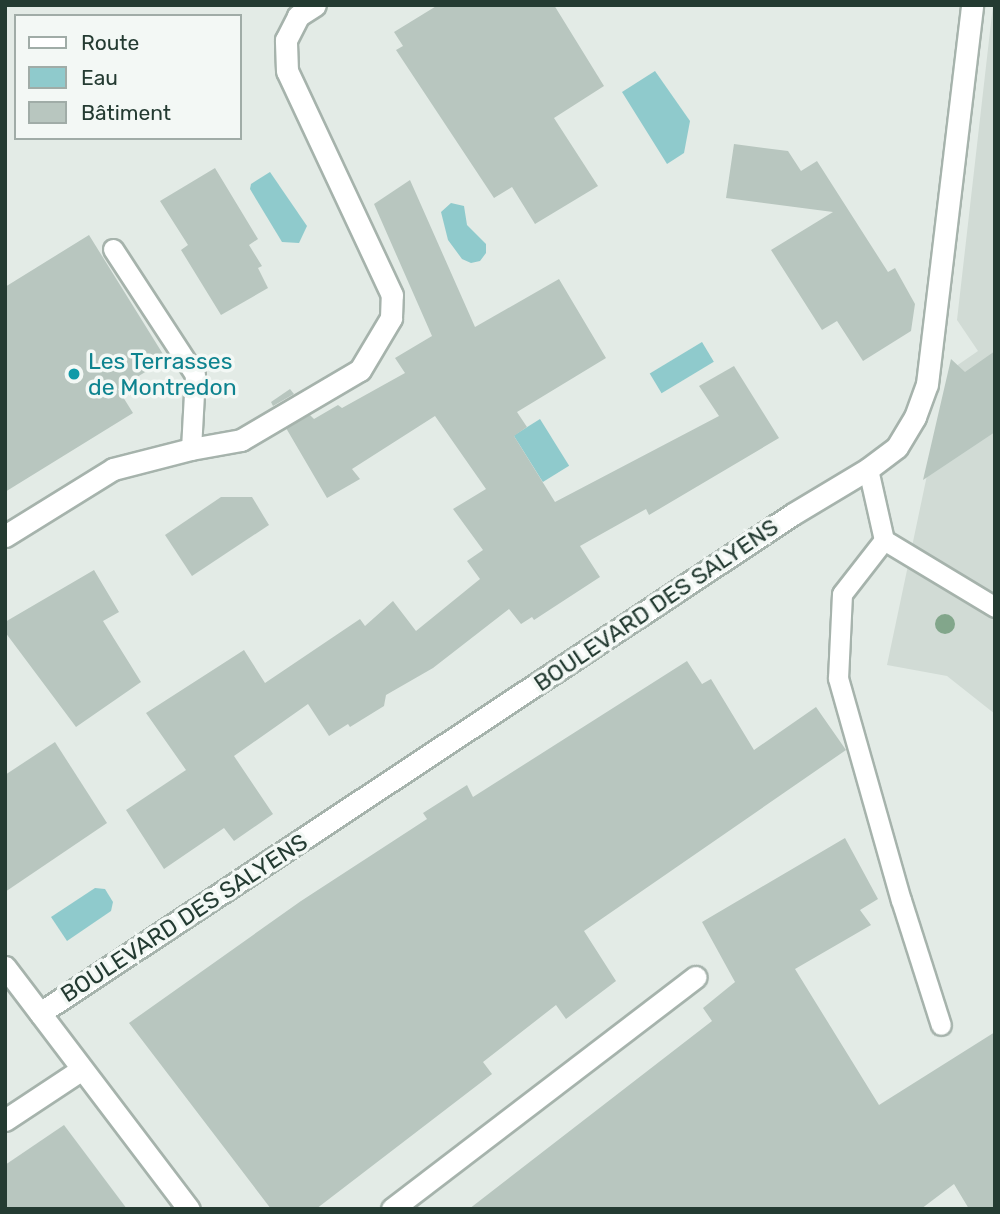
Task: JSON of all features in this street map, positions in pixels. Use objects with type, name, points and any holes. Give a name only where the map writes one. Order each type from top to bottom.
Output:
[{"type":"street","points":[[5,537],[114,469],[191,449],[241,440],[360,370],[391,318],[392,295],[287,71],[286,40],[298,16],[315,5]]},
{"type":"street","name":"BOULEVARD DES SALYENS","points":[[40,1013],[793,514],[868,469],[897,447],[915,417],[927,384],[972,5]]},
{"type":"street","points":[[5,967],[189,1209]]},
{"type":"street","points":[[391,1209],[695,977]]},
{"type":"street","points":[[5,1121],[82,1069]]},
{"type":"lane","points":[[114,249],[195,375],[191,449]]},
{"type":"lane","points":[[868,469],[884,540],[995,607]]},
{"type":"lane","points":[[884,540],[842,594],[838,678],[901,900],[941,1025]]},
{"type":"shaded area","points":[[993,5],[995,714],[947,676],[887,665],[949,371],[978,351],[957,320]]},
{"type":"water","points":[[655,71],[690,121],[684,153],[667,164],[622,92]]},
{"type":"water","points":[[270,172],[307,226],[299,243],[282,242],[250,189],[251,184]]},
{"type":"water","points":[[451,203],[464,206],[467,225],[486,244],[486,253],[480,261],[471,263],[462,259],[448,240],[441,212]]},
{"type":"water","points":[[702,342],[714,362],[662,393],[650,373]]},
{"type":"water","points":[[540,419],[569,466],[543,482],[514,435]]},
{"type":"water","points":[[95,888],[105,889],[113,902],[111,911],[67,941],[51,917]]},
{"type":"building","points":[[438,5],[554,5],[604,86],[554,118],[598,186],[535,224],[512,187],[494,198],[396,50],[403,46],[394,32]]},
{"type":"building","points":[[734,144],[788,151],[801,171],[817,161],[888,272],[895,268],[915,304],[911,331],[863,361],[837,321],[822,330],[771,250],[833,212],[726,198]]},
{"type":"building","points":[[215,168],[258,239],[249,245],[262,266],[258,268],[268,288],[221,315],[181,250],[188,245],[160,201]]},
{"type":"building","points":[[410,180],[475,327],[559,279],[606,358],[517,412],[527,427],[514,436],[555,502],[719,416],[699,386],[734,366],[779,438],[649,515],[646,509],[580,546],[600,577],[534,620],[532,617],[521,624],[509,609],[433,668],[386,695],[384,706],[350,727],[348,724],[329,736],[308,704],[234,756],[273,814],[234,841],[224,828],[164,869],[126,810],[186,770],[146,713],[244,650],[265,683],[360,619],[365,626],[393,601],[416,631],[480,579],[467,561],[483,550],[453,509],[486,489],[435,416],[352,469],[360,479],[327,498],[286,428],[310,415],[314,419],[338,405],[342,408],[405,373],[395,358],[432,336],[374,204]]},
{"type":"building","name":"Les Terrasses de Montredon","points":[[89,235],[166,359],[118,389],[133,413],[5,492],[5,287]]},
{"type":"building","points":[[995,351],[995,432],[923,480],[951,359],[965,372]]},
{"type":"building","points":[[290,389],[294,394],[273,406],[271,402]]},
{"type":"building","points":[[221,497],[252,497],[269,525],[192,576],[165,535]]},
{"type":"building","points":[[94,570],[119,612],[103,621],[141,682],[76,727],[5,632],[5,622]]},
{"type":"building","points":[[687,661],[702,684],[711,679],[754,750],[816,707],[846,750],[584,931],[616,981],[566,1019],[556,1005],[483,1062],[492,1074],[316,1209],[271,1209],[129,1023],[301,901],[427,819],[423,813],[467,785],[473,797]]},
{"type":"building","points":[[55,742],[107,823],[5,892],[5,775]]},
{"type":"building","points":[[845,838],[878,899],[860,910],[871,925],[795,969],[879,1105],[995,1032],[995,1209],[969,1209],[954,1184],[921,1209],[469,1209],[712,1021],[703,1008],[735,982],[702,922]]},
{"type":"building","points":[[64,1125],[127,1209],[5,1209],[5,1165]]},
{"type":"place","name":"Les Terrasses de Montredon","points":[[74,374]]}]
